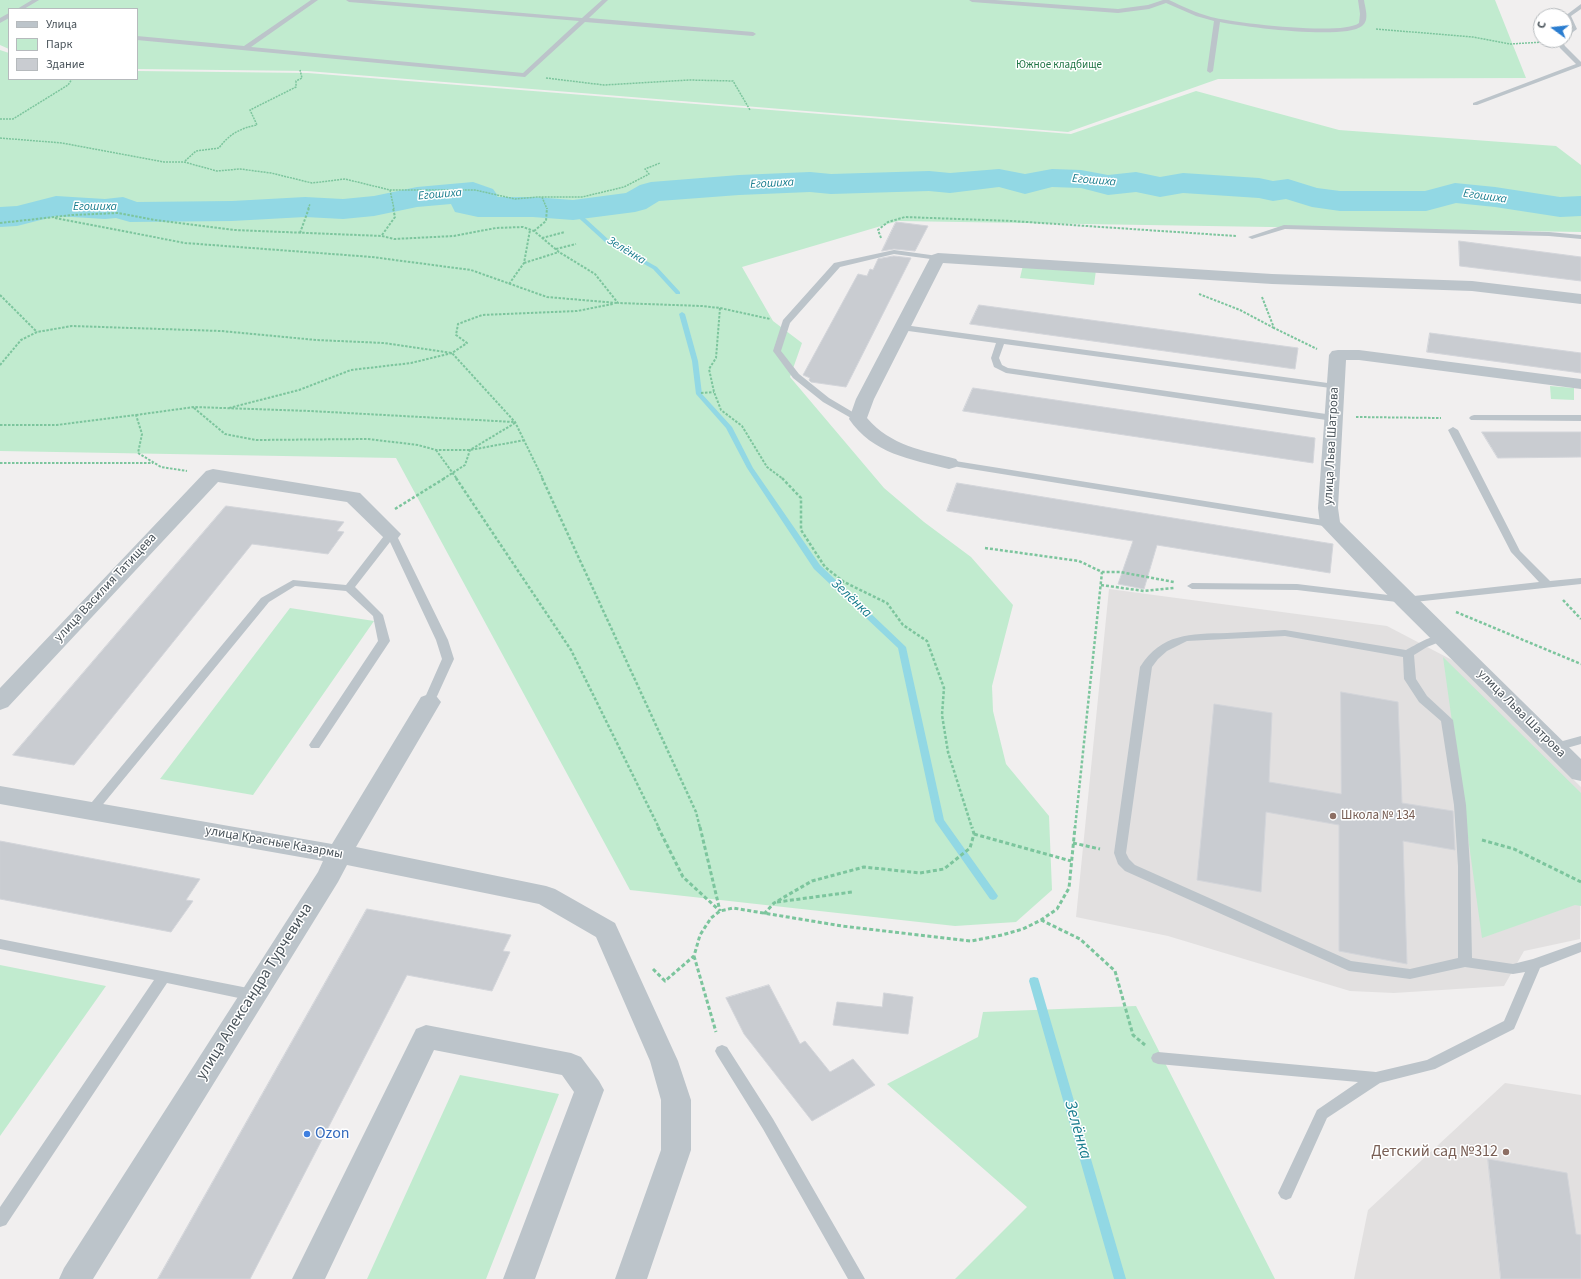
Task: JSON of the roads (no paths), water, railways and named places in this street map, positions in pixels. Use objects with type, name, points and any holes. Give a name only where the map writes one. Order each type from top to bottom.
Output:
[{"type":"street","points":[[949,463],[896,449],[870,434],[858,419],[865,400],[904,328],[938,258],[1272,279],[1472,286],[1581,299]]},
{"type":"street","name":"улица Льва Шатрова","points":[[1581,384],[1359,355],[1338,355],[1328,508],[1330,524],[1414,599],[1443,636],[1581,772]]},
{"type":"street","name":"улица Василия Татищева","points":[[0,702],[213,474],[352,497],[391,534]]},
{"type":"street","name":"улица Александра Турчевича","points":[[75,1279],[252,995],[329,875],[339,854],[429,702]]},
{"type":"street","name":"улица Красные Казармы","points":[[0,795],[339,854],[546,896],[606,930],[664,1061],[676,1100],[676,1150],[631,1279]]},
{"type":"street","points":[[308,1279],[426,1037],[571,1065],[589,1090],[519,1279]]},
{"type":"lane","points":[[22,8],[36,0]]},
{"type":"lane","points":[[246,48],[315,0]]},
{"type":"lane","points":[[349,0],[753,34]]},
{"type":"lane","points":[[138,38],[526,75],[605,0]]},
{"type":"lane","points":[[972,0],[1118,11],[1149,8],[1166,0],[1217,20],[1276,27],[1336,30],[1360,26],[1364,20],[1361,0]]},
{"type":"lane","points":[[1573,12],[1581,6]]},
{"type":"lane","points":[[1210,71],[1217,20]]},
{"type":"lane","points":[[1475,104],[1581,64],[1563,48]]},
{"type":"lane","points":[[1252,237],[1284,227],[1549,234],[1581,238]]},
{"type":"lane","points":[[858,419],[826,400],[796,376],[777,350],[786,322],[837,265],[894,252],[938,258]]},
{"type":"lane","points":[[904,328],[1335,387]]},
{"type":"lane","points":[[1000,341],[995,358],[998,367],[1006,370],[1333,417]]},
{"type":"lane","points":[[1474,418],[1581,418]]},
{"type":"lane","points":[[1453,430],[1516,552],[1548,585]]},
{"type":"lane","points":[[949,463],[1330,524]]},
{"type":"lane","points":[[349,588],[356,576],[391,534],[442,640],[448,659],[429,702]]},
{"type":"lane","points":[[1192,586],[1298,587],[1414,599],[1581,582]]},
{"type":"lane","points":[[91,811],[265,600],[293,583],[349,588],[378,615],[384,641],[315,745]]},
{"type":"lane","points":[[1443,636],[1408,654],[1285,632],[1186,638],[1171,643],[1152,657],[1146,667],[1120,853],[1123,861],[1130,868],[1349,966],[1410,974],[1465,962],[1513,969],[1535,964],[1581,946]]},
{"type":"lane","points":[[1408,654],[1410,679],[1423,700],[1448,720],[1460,805],[1465,962]]},
{"type":"lane","points":[[1556,747],[1581,740]]},
{"type":"lane","points":[[0,944],[252,995]]},
{"type":"lane","points":[[1158,1058],[1376,1078],[1430,1065],[1509,1025],[1535,964]]},
{"type":"lane","points":[[0,1220],[164,977]]},
{"type":"lane","points":[[722,1051],[768,1124],[857,1279]]},
{"type":"lane","points":[[1286,1193],[1322,1114],[1376,1078]]},
{"type":"waterway","name":"Егошиха","points":[[0,217],[17,216],[56,206],[105,209],[123,207],[130,212],[232,211],[305,207],[343,209],[374,206],[417,197],[473,192],[482,196],[468,201],[467,205],[478,207],[533,207],[573,210],[635,202],[651,192],[739,185],[810,182],[831,184],[929,181],[950,183],[999,178],[1025,184],[1052,178],[1081,179],[1108,185],[1136,182],[1160,187],[1183,183],[1259,188],[1273,191],[1288,189],[1312,197],[1340,201],[1426,201],[1455,193],[1495,197],[1560,207],[1581,206]]},
{"type":"waterway","name":"Зелёнка","points":[[573,210],[607,241],[655,268],[678,293]]},
{"type":"waterway","name":"Зелёнка","points":[[682,314],[695,361],[699,394],[729,427],[750,468],[817,567],[902,647],[940,821],[993,896]]},
{"type":"waterway","name":"Зелёнка","points":[[1034,981],[1120,1279]]},
{"type":"place","name":"Школа № 134","points":[[1333,816]]},
{"type":"place","name":"Ozon","points":[[307,1134]]},
{"type":"place","name":"Детский сад №312","points":[[1506,1152]]},
{"type":"park label","name":"Южное кладбище","points":[[1059,66]]}]
